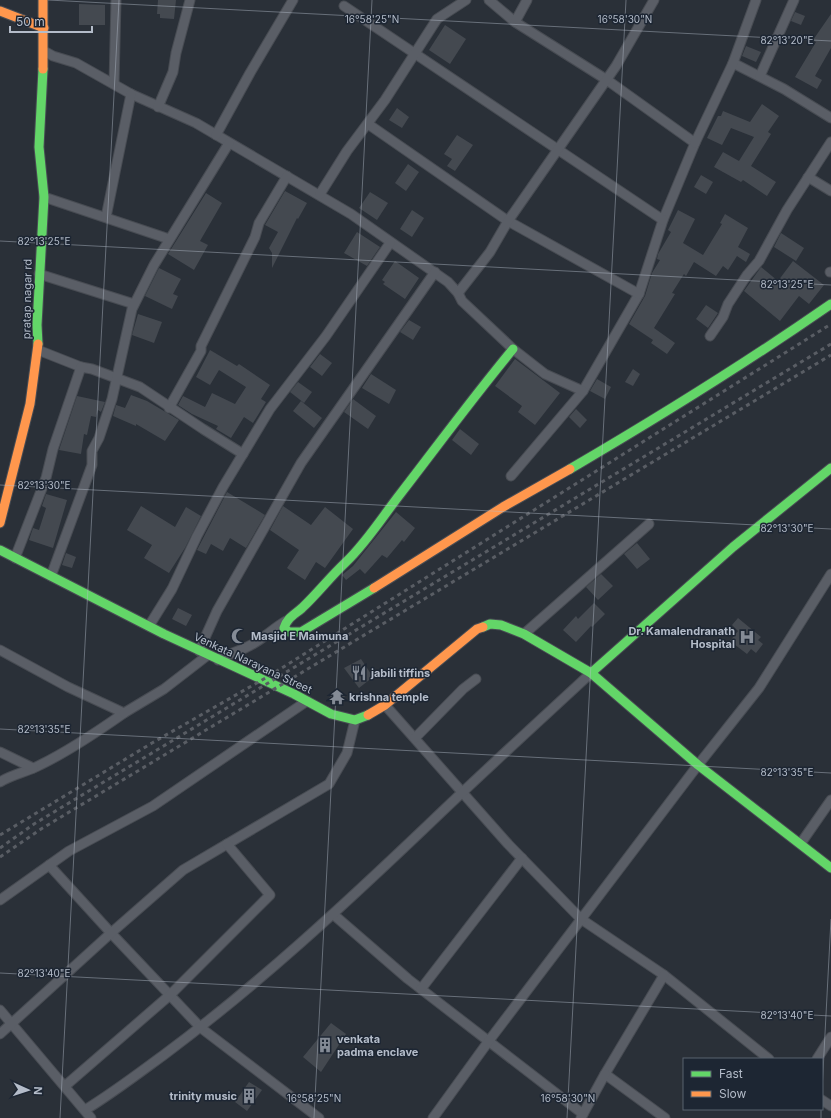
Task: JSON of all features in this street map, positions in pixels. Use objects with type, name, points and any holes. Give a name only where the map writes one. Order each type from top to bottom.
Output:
[{"type":"street","name":"pratap nagar rd","points":[[0,523],[30,404],[38,350],[37,325],[39,274],[44,197],[39,147],[44,50],[43,0]]},
{"type":"street","points":[[114,84],[116,0]]},
{"type":"street","points":[[158,107],[173,72],[176,53],[190,0]]},
{"type":"street","points":[[216,135],[293,0]]},
{"type":"street","points":[[320,194],[437,19],[466,0]]},
{"type":"street","points":[[489,0],[516,22],[607,80],[696,143]]},
{"type":"street","points":[[516,22],[527,0]]},
{"type":"street","points":[[458,293],[490,252],[508,221],[607,80],[644,20],[654,0]]},
{"type":"street","points":[[511,476],[583,391],[639,294],[663,220],[696,143],[733,63],[756,0]]},
{"type":"street","points":[[760,76],[794,0]]},
{"type":"street","points":[[344,6],[663,220]]},
{"type":"street","points":[[0,11],[44,28]]},
{"type":"street","points":[[44,50],[53,56],[76,63],[131,94],[196,123],[320,194],[351,214],[390,243],[435,272],[458,293],[462,301],[513,349],[545,374],[583,391]]},
{"type":"street","points":[[733,63],[830,114]]},
{"type":"street","points":[[106,217],[131,94]]},
{"type":"street","points":[[368,124],[508,221],[639,294]]},
{"type":"street","points":[[51,576],[92,465],[92,451],[99,438],[117,380],[130,314],[134,304],[169,239],[229,142]]},
{"type":"street","points":[[710,336],[723,317],[728,304],[747,275],[759,261],[782,218],[831,142]]},
{"type":"street","points":[[170,408],[201,351],[201,346],[255,237],[259,223],[287,176]]},
{"type":"street","points":[[808,177],[831,191]]},
{"type":"street","points":[[44,197],[169,239]]},
{"type":"street","points":[[149,626],[172,589],[205,520],[277,398],[320,345],[390,243]]},
{"type":"street","points":[[199,651],[217,611],[301,463],[435,272]]},
{"type":"street","points":[[39,274],[134,304]]},
{"type":"street","points":[[286,622],[284,628],[289,632],[296,633],[318,623],[503,507],[632,433],[772,345],[831,304]]},
{"type":"street","points":[[218,660],[230,652],[247,647],[272,629],[286,622],[302,608],[333,573],[347,561],[384,517],[400,494],[434,452],[470,401],[513,349]]},
{"type":"street","points":[[38,350],[81,367],[92,369],[117,380],[140,387],[170,408],[243,454]]},
{"type":"street","points":[[15,558],[46,478],[53,449],[81,367]]},
{"type":"street","points":[[85,1110],[115,1092],[201,1028],[258,982],[334,915],[461,793],[591,673],[733,547],[830,471]]},
{"type":"street","points":[[524,634],[649,524]]},
{"type":"street","name":"Venkata Narayana Street","points":[[0,550],[199,651],[307,701],[331,714],[355,720]]},
{"type":"street","points":[[433,1118],[488,1042],[581,919],[698,765],[759,688],[831,574]]},
{"type":"street","points":[[0,1034],[183,870],[329,784],[347,753],[355,720],[365,718],[384,705],[477,628],[490,624],[501,625],[524,634],[591,673],[698,765],[831,868]]},
{"type":"street","points":[[0,650],[68,687],[124,713]]},
{"type":"street","points":[[0,782],[10,776],[33,768],[93,734],[164,689],[208,655]]},
{"type":"street","points":[[414,738],[463,689],[476,679]]},
{"type":"street","points":[[0,900],[69,851],[153,806],[307,701]]},
{"type":"street","points":[[384,705],[461,793],[581,919],[664,975],[768,1058]]},
{"type":"street","points":[[0,752],[33,768]]},
{"type":"street","points":[[800,843],[831,800]]},
{"type":"street","points":[[65,1086],[170,995],[270,895],[227,844]]},
{"type":"street","points":[[421,989],[522,858]]},
{"type":"street","points":[[49,865],[201,1028],[319,1118]]},
{"type":"street","points":[[334,915],[421,989],[582,1116],[605,1074],[664,975]]},
{"type":"street","points":[[0,1010],[13,1023],[91,1118]]},
{"type":"street","points":[[817,1058],[831,1037]]},
{"type":"street","points":[[605,1074],[664,1118]]},
{"type":"building","points":[[158,0],[176,0],[174,19],[160,18],[160,14],[157,14]]},
{"type":"building","points":[[79,4],[105,5],[105,25],[79,25]]},
{"type":"building","points":[[795,12],[805,16],[801,25],[791,21]]},
{"type":"building","points":[[831,14],[831,48],[815,76],[822,80],[817,89],[795,77],[816,42],[813,40]]},
{"type":"building","points":[[445,25],[466,39],[450,64],[429,50]]},
{"type":"building","points":[[746,46],[761,52],[756,62],[742,56]]},
{"type":"building","points":[[762,104],[779,116],[768,132],[771,134],[751,166],[776,182],[767,196],[743,180],[741,182],[714,167],[723,152],[739,161],[754,137],[731,128],[722,145],[707,138],[718,116],[721,116],[723,111],[750,122]]},
{"type":"building","points":[[397,108],[409,117],[402,128],[389,120]]},
{"type":"building","points":[[457,135],[473,145],[455,171],[447,166],[452,159],[444,154]]},
{"type":"building","points":[[408,164],[419,172],[406,191],[395,183]]},
{"type":"building","points":[[701,175],[713,182],[706,194],[694,187]]},
{"type":"building","points":[[285,191],[307,203],[298,219],[297,218],[272,268],[272,253],[269,248],[278,232],[265,225]]},
{"type":"building","points":[[370,192],[388,203],[377,220],[359,208]]},
{"type":"building","points":[[206,193],[222,203],[200,241],[208,245],[194,270],[168,254]]},
{"type":"building","points":[[412,210],[424,218],[412,237],[400,229]]},
{"type":"building","points":[[678,210],[695,219],[683,243],[703,255],[722,224],[720,223],[725,214],[748,228],[738,247],[750,254],[746,262],[737,256],[728,270],[723,266],[716,276],[694,262],[686,276],[684,274],[672,293],[675,294],[654,328],[675,343],[667,354],[651,343],[653,340],[629,324],[645,296],[652,273],[660,260],[657,259],[658,254],[671,232],[668,230]]},
{"type":"building","points":[[357,232],[380,247],[367,266],[344,253]]},
{"type":"building","points":[[781,233],[804,248],[796,261],[774,247]]},
{"type":"building","points":[[395,261],[419,278],[405,299],[383,284],[385,282],[382,280]]},
{"type":"building","points":[[793,261],[824,285],[809,304],[799,296],[780,321],[744,291],[761,267],[778,281]]},
{"type":"building","points":[[159,268],[181,279],[173,294],[178,296],[172,309],[145,296]]},
{"type":"building","points":[[706,305],[718,313],[708,328],[696,319]]},
{"type":"building","points":[[138,314],[162,322],[154,343],[132,335]]},
{"type":"building","points":[[409,320],[421,327],[413,340],[400,332]]},
{"type":"building","points":[[210,350],[237,366],[239,364],[270,385],[261,399],[266,402],[253,423],[244,417],[231,438],[216,429],[218,426],[192,414],[178,405],[183,396],[205,407],[212,393],[235,404],[246,387],[219,370],[210,385],[196,377]]},
{"type":"building","points":[[320,354],[332,363],[322,376],[310,367]]},
{"type":"building","points":[[515,359],[560,393],[535,425],[518,412],[522,406],[495,386]]},
{"type":"building","points":[[633,369],[640,374],[633,386],[625,382]]},
{"type":"building","points":[[371,374],[396,390],[389,404],[362,388]]},
{"type":"building","points":[[597,379],[611,387],[605,399],[590,391]]},
{"type":"building","points":[[298,382],[312,392],[304,403],[290,392]]},
{"type":"building","points":[[131,395],[147,401],[179,420],[165,441],[136,424],[136,426],[113,416],[116,405],[125,408]]},
{"type":"building","points":[[77,396],[105,402],[101,412],[98,410],[96,417],[91,416],[87,435],[84,434],[81,454],[59,450]]},
{"type":"building","points":[[353,399],[376,416],[368,429],[344,412]]},
{"type":"building","points":[[301,401],[322,418],[314,428],[293,411]]},
{"type":"building","points":[[576,409],[587,420],[580,428],[569,417]]},
{"type":"building","points":[[460,429],[479,444],[471,455],[452,440]]},
{"type":"building","points":[[227,492],[265,515],[246,548],[230,538],[223,551],[211,544],[206,554],[197,550]]},
{"type":"building","points":[[46,494],[67,500],[53,548],[29,540],[33,528],[39,530],[46,508],[42,506]]},
{"type":"building","points":[[141,506],[175,527],[186,507],[201,516],[185,548],[169,573],[144,558],[152,545],[127,530]]},
{"type":"building","points":[[283,506],[311,525],[325,507],[353,529],[325,568],[316,562],[305,580],[287,568],[299,550],[270,530]]},
{"type":"building","points":[[396,512],[415,528],[404,542],[402,540],[387,558],[382,555],[365,574],[360,569],[346,580],[342,575],[353,566]]},
{"type":"building","points":[[637,543],[650,559],[637,569],[624,554]]},
{"type":"building","points":[[66,553],[76,557],[72,568],[62,565]]},
{"type":"building","points":[[601,574],[613,586],[598,600],[586,587]]},
{"type":"building","points":[[594,603],[605,614],[576,642],[563,630],[576,616],[578,619]]},
{"type":"building","points":[[178,608],[192,615],[186,626],[172,619]]},
{"type":"building","points":[[738,618],[761,637],[758,640],[763,644],[756,653],[751,649],[747,654],[730,641],[738,631],[732,625]]},
{"type":"building","name":"jabili tiffins","points":[[361,659],[373,677],[359,688],[344,668]]},
{"type":"building","name":"krishna temple","points":[[337,689],[345,696],[339,705],[329,698]]},
{"type":"building","name":"venkata padma enclave","points":[[331,1023],[346,1034],[321,1072],[303,1057]]},
{"type":"building","name":"trinity music","points":[[249,1082],[262,1090],[247,1111],[235,1102]]},
{"type":"railway","points":[[0,835],[152,743],[269,676],[831,324]]},
{"type":"railway","points":[[0,848],[34,824],[831,344]]},
{"type":"railway","points":[[0,857],[41,829],[831,355]]},
{"type":"traffic: fast","points":[[38,344],[37,325],[44,197],[39,147],[43,69]]},
{"type":"traffic: fast","points":[[570,469],[702,389],[831,304]]},
{"type":"traffic: fast","points":[[374,588],[301,632],[289,632],[284,628],[289,619],[308,603],[354,554],[375,529],[394,502],[513,349]]},
{"type":"traffic: fast","points":[[591,673],[733,547],[831,468]]},
{"type":"traffic: fast","points":[[0,550],[164,634],[294,694],[331,714],[355,720],[368,715]]},
{"type":"traffic: fast","points":[[483,627],[490,624],[501,625],[524,634],[591,673],[698,765],[831,868]]},
{"type":"traffic: slow","points":[[43,0],[43,69]]},
{"type":"traffic: slow","points":[[0,11],[44,28]]},
{"type":"traffic: slow","points":[[0,523],[30,404],[38,344]]},
{"type":"traffic: slow","points":[[374,588],[503,507],[570,469]]},
{"type":"traffic: slow","points":[[368,715],[385,705],[477,629],[483,627]]},
{"type":"place","name":"Masjid E Maimuna","points":[[239,636]]},
{"type":"place","name":"Dr. Kamalendranath Hospital","points":[[747,637]]},
{"type":"place","name":"jabili tiffins","points":[[359,673]]},
{"type":"place","name":"krishna temple","points":[[337,697]]},
{"type":"place","name":"venkata padma enclave","points":[[325,1045]]},
{"type":"place","name":"trinity music","points":[[249,1096]]}]
